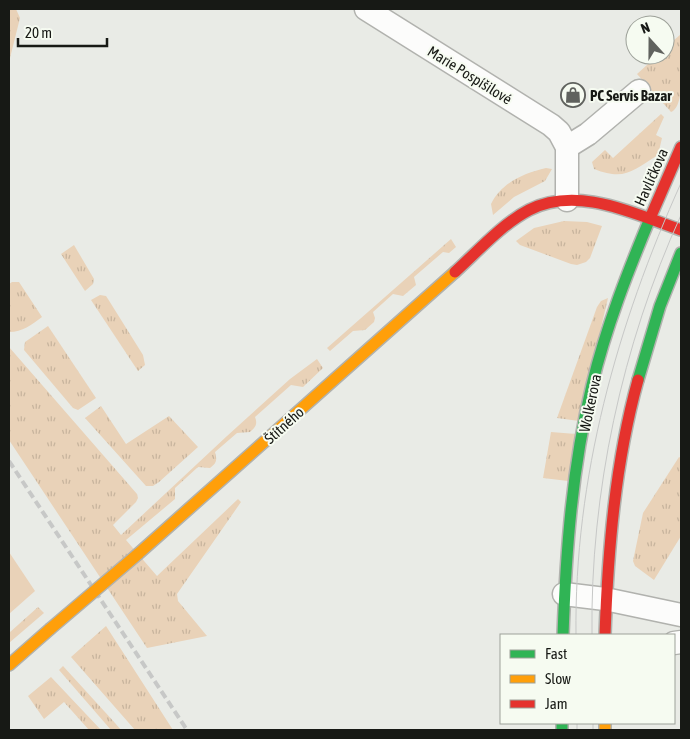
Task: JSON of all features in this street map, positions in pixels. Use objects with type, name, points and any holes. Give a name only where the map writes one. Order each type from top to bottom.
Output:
[{"type":"street","name":"Marie Pospíšilové","points":[[366,9],[551,125],[559,132],[567,147]]},
{"type":"street","points":[[567,200],[567,147],[588,134],[639,91]]},
{"type":"street","name":"Havlíčkova","points":[[649,220],[681,147]]},
{"type":"street","name":"Štítného","points":[[9,665],[529,210],[541,205],[567,200],[600,204],[681,230]]},
{"type":"street","name":"Wolkerova","points":[[562,634],[571,512],[584,422],[605,341],[621,291],[649,220]]},
{"type":"street","points":[[605,634],[605,599],[613,515],[629,421],[660,305],[681,253]]},
{"type":"street","points":[[564,594],[605,599],[681,615]]},
{"type":"green space","points":[[9,9],[16,9],[20,18],[9,62]]},
{"type":"green space","points":[[681,34],[682,77],[679,100],[676,108],[671,112],[637,74],[647,65],[675,65],[675,39]]},
{"type":"green space","points":[[661,114],[664,117],[656,135],[662,138],[658,155],[628,173],[613,174],[594,169],[592,162],[605,150],[613,158]]},
{"type":"green space","points":[[546,168],[552,169],[545,181],[514,197],[493,215],[491,204],[501,190],[522,176]]},
{"type":"green space","points":[[564,221],[587,222],[602,226],[590,258],[586,262],[577,265],[571,264],[520,245],[516,241],[534,228]]},
{"type":"green space","points":[[451,239],[456,247],[449,253],[443,252],[414,277],[416,285],[403,296],[393,294],[373,312],[374,322],[365,330],[353,331],[330,351],[327,348]]},
{"type":"green space","points":[[74,245],[94,279],[93,284],[85,291],[61,254]]},
{"type":"green space","points":[[19,282],[42,317],[23,329],[9,332],[9,284]]},
{"type":"green space","points":[[100,295],[106,296],[143,355],[145,365],[138,371],[91,300]]},
{"type":"green space","points":[[608,298],[579,421],[557,418],[597,307],[601,301]]},
{"type":"green space","points":[[48,326],[96,398],[78,410],[73,408],[24,350],[25,342]]},
{"type":"green space","points":[[9,347],[137,494],[136,502],[113,525],[121,535],[290,379],[317,359],[323,368],[303,387],[291,385],[255,417],[255,427],[250,432],[237,433],[215,452],[216,459],[214,465],[210,468],[198,467],[175,488],[175,499],[126,540],[157,576],[238,499],[241,502],[177,594],[178,601],[207,636],[147,648],[9,440]]},
{"type":"green space","points":[[101,406],[126,444],[169,416],[198,447],[159,482],[153,486],[146,486],[85,418]]},
{"type":"green space","points":[[551,432],[576,434],[568,481],[543,478]]},
{"type":"green space","points":[[679,457],[681,458],[681,536],[654,580],[635,566],[633,561],[643,513]]},
{"type":"green space","points":[[9,552],[35,591],[9,614]]},
{"type":"green space","points":[[38,607],[44,613],[9,643],[9,633]]},
{"type":"green space","points":[[106,626],[173,730],[135,730],[71,657]]},
{"type":"green space","points":[[63,666],[121,730],[111,730],[59,670]]},
{"type":"green space","points":[[51,677],[101,730],[89,730],[64,702],[44,719],[28,696]]},
{"type":"tram line","points":[[576,634],[577,576],[583,518],[591,460],[604,403],[637,291],[681,183]]},
{"type":"tram line","points":[[592,634],[597,528],[614,420],[626,368],[642,316],[660,265],[681,215]]},
{"type":"tram line","points":[[577,724],[577,730]]},
{"type":"tram line","points":[[593,724],[593,730]]},
{"type":"railway","points":[[9,461],[187,730]]},
{"type":"traffic: fast","points":[[563,634],[571,509],[585,416],[611,321],[651,216]]},
{"type":"traffic: fast","points":[[638,380],[660,306],[681,253]]},
{"type":"traffic: fast","points":[[562,724],[562,730]]},
{"type":"traffic: slow","points":[[138,554],[455,272]]},
{"type":"traffic: slow","points":[[50,629],[138,554]]},
{"type":"traffic: slow","points":[[9,665],[50,629]]},
{"type":"traffic: slow","points":[[605,724],[605,730]]},
{"type":"traffic: jam","points":[[651,216],[681,147]]},
{"type":"traffic: jam","points":[[455,272],[509,223],[529,210],[548,203],[567,200],[606,205],[681,230]]},
{"type":"traffic: jam","points":[[605,634],[608,571],[618,475],[638,380]]},
{"type":"place","name":"PC Servis Bazar","points":[[573,95]]}]
